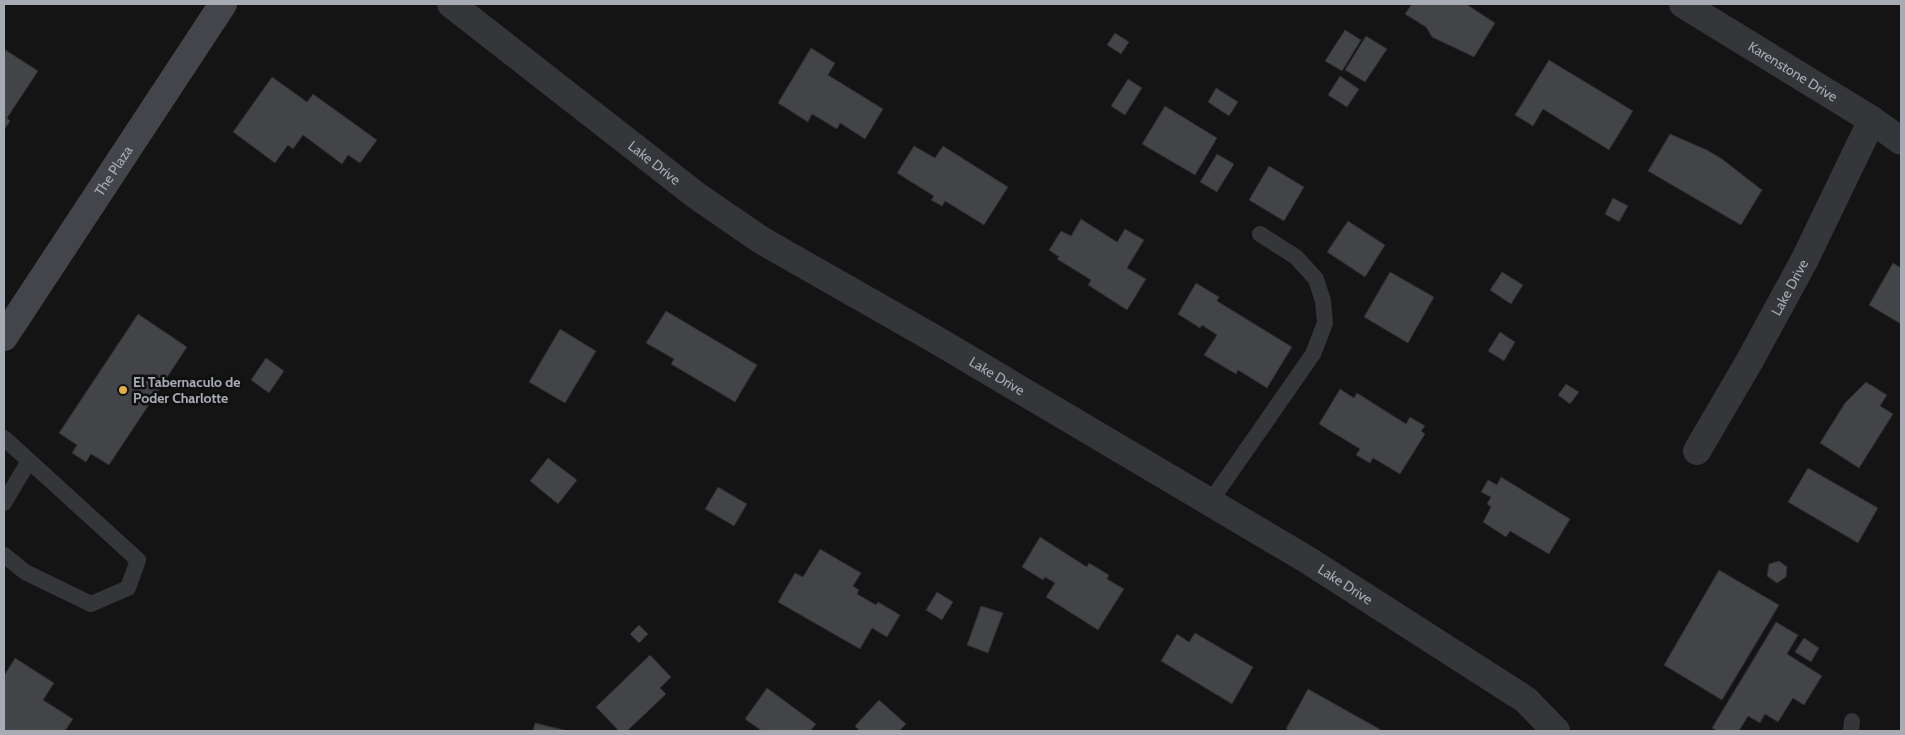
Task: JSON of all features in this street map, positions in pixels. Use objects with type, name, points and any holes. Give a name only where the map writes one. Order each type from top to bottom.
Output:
[{"type":"main road","name":"The Plaza","points":[[4,337],[223,4]]},
{"type":"street","name":"Lake Drive","points":[[451,4],[697,196],[761,240],[934,338],[1306,560],[1526,700],[1556,731]]},
{"type":"street","name":"Karenstone Drive","points":[[1683,4],[1872,120],[1901,141]]},
{"type":"street","name":"Lake Drive","points":[[1697,451],[1749,362],[1804,261],[1872,120]]},
{"type":"lane","points":[[1210,502],[1313,354],[1325,323],[1323,301],[1316,279],[1296,257],[1260,234]]},
{"type":"lane","points":[[4,438],[138,560],[128,588],[92,604],[25,572],[4,555]]},
{"type":"lane","points":[[4,503],[30,462]]},
{"type":"building","points":[[1412,4],[1466,4],[1495,23],[1474,57],[1432,37],[1426,27],[1405,14]]},
{"type":"building","points":[[1345,30],[1361,40],[1342,71],[1325,61]]},
{"type":"building","points":[[1115,33],[1129,42],[1121,54],[1107,45]]},
{"type":"building","points":[[1366,36],[1387,49],[1365,82],[1345,70]]},
{"type":"building","points":[[811,48],[835,63],[828,75],[883,109],[865,139],[840,123],[837,129],[812,114],[808,122],[778,103]]},
{"type":"building","points":[[4,49],[38,71],[7,118],[10,121],[4,130]]},
{"type":"building","points":[[1549,60],[1633,111],[1609,150],[1543,109],[1533,126],[1515,115]]},
{"type":"building","points":[[1340,76],[1359,89],[1347,107],[1328,95]]},
{"type":"building","points":[[272,77],[307,102],[313,94],[377,140],[360,163],[348,155],[342,164],[303,135],[293,149],[288,145],[275,163],[233,132]]},
{"type":"building","points":[[1128,79],[1142,88],[1125,115],[1111,106]]},
{"type":"building","points":[[1216,88],[1238,102],[1229,116],[1208,102]]},
{"type":"building","points":[[1165,106],[1217,138],[1195,175],[1142,144]]},
{"type":"building","points":[[1670,134],[1707,150],[1722,159],[1762,190],[1741,225],[1648,171]]},
{"type":"building","points":[[914,146],[935,158],[943,146],[1008,187],[984,225],[945,201],[942,206],[931,200],[934,196],[897,173]]},
{"type":"building","points":[[1217,154],[1234,164],[1217,192],[1200,182]]},
{"type":"building","points":[[1269,166],[1304,187],[1284,221],[1249,200]]},
{"type":"building","points":[[1613,198],[1628,206],[1619,222],[1605,214]]},
{"type":"building","points":[[1081,219],[1117,242],[1125,229],[1144,240],[1127,268],[1146,279],[1127,310],[1088,285],[1091,280],[1057,259],[1059,257],[1049,250],[1061,231],[1071,236]]},
{"type":"building","points":[[1348,221],[1385,245],[1365,277],[1327,252]]},
{"type":"building","points":[[1893,263],[1901,268],[1901,324],[1869,305]]},
{"type":"building","points":[[1390,272],[1434,297],[1408,343],[1364,317]]},
{"type":"building","points":[[1502,272],[1523,285],[1511,304],[1490,290]]},
{"type":"building","points":[[1196,283],[1219,297],[1217,301],[1292,347],[1267,388],[1238,370],[1236,374],[1204,355],[1217,335],[1202,325],[1200,328],[1178,314]]},
{"type":"building","points":[[666,311],[757,365],[735,402],[671,364],[674,359],[646,343]]},
{"type":"building","name":"El Tabernaculo de Poder Charlotte","points":[[138,314],[187,347],[109,465],[91,454],[86,462],[72,453],[77,445],[59,433]]},
{"type":"building","points":[[560,329],[596,351],[565,403],[529,382]]},
{"type":"building","points":[[1500,332],[1515,342],[1504,361],[1488,351]]},
{"type":"building","points":[[266,358],[284,371],[269,393],[251,380]]},
{"type":"building","points":[[1866,382],[1887,395],[1880,406],[1893,414],[1859,468],[1820,443],[1845,403]]},
{"type":"building","points":[[1566,384],[1579,392],[1570,404],[1558,395]]},
{"type":"building","points":[[1340,389],[1354,398],[1357,393],[1406,424],[1410,417],[1425,426],[1421,431],[1425,434],[1400,474],[1373,458],[1370,463],[1356,455],[1360,449],[1319,424]]},
{"type":"building","points":[[548,458],[577,480],[558,504],[530,481]]},
{"type":"building","points":[[1808,468],[1878,508],[1858,543],[1788,502]]},
{"type":"building","points":[[1501,477],[1570,519],[1549,554],[1510,531],[1506,537],[1483,522],[1491,507],[1487,504],[1491,497],[1481,492],[1488,480],[1497,485]]},
{"type":"building","points":[[718,487],[747,504],[734,526],[705,509]]},
{"type":"building","points":[[1040,537],[1087,567],[1089,563],[1109,575],[1107,579],[1124,589],[1098,630],[1046,597],[1055,583],[1045,577],[1043,580],[1022,567]]},
{"type":"building","points":[[820,549],[861,573],[853,586],[859,590],[857,594],[876,605],[878,602],[900,615],[887,637],[872,628],[860,649],[778,602],[795,573],[803,577]]},
{"type":"building","points":[[1779,561],[1787,567],[1786,577],[1777,583],[1767,576],[1769,564]]},
{"type":"building","points":[[1719,570],[1779,605],[1722,700],[1664,665]]},
{"type":"building","points":[[937,592],[953,602],[942,620],[926,610]]},
{"type":"building","points":[[981,606],[1003,613],[988,653],[967,645]]},
{"type":"building","points":[[1776,622],[1798,635],[1787,654],[1822,676],[1804,705],[1793,698],[1778,722],[1765,714],[1760,723],[1748,716],[1739,731],[1717,731],[1712,728]]},
{"type":"building","points":[[639,625],[648,634],[639,643],[630,634]]},
{"type":"building","points":[[1195,633],[1253,667],[1232,704],[1161,661],[1177,634],[1189,642]]},
{"type":"building","points":[[1804,638],[1819,648],[1811,662],[1795,652]]},
{"type":"building","points":[[650,655],[671,677],[660,688],[666,694],[627,731],[619,731],[596,707]]},
{"type":"building","points":[[15,658],[54,683],[43,700],[73,719],[65,731],[4,731],[4,676]]},
{"type":"building","points":[[767,688],[816,724],[810,731],[762,731],[745,719]]},
{"type":"building","points":[[1308,689],[1383,731],[1290,731],[1286,729]]},
{"type":"building","points":[[879,700],[906,724],[899,731],[860,731],[855,726]]},
{"type":"building","points":[[535,723],[564,730],[564,731],[533,731]]},
{"type":"place","name":"El Tabernaculo de Poder Charlotte","points":[[123,390]]}]
